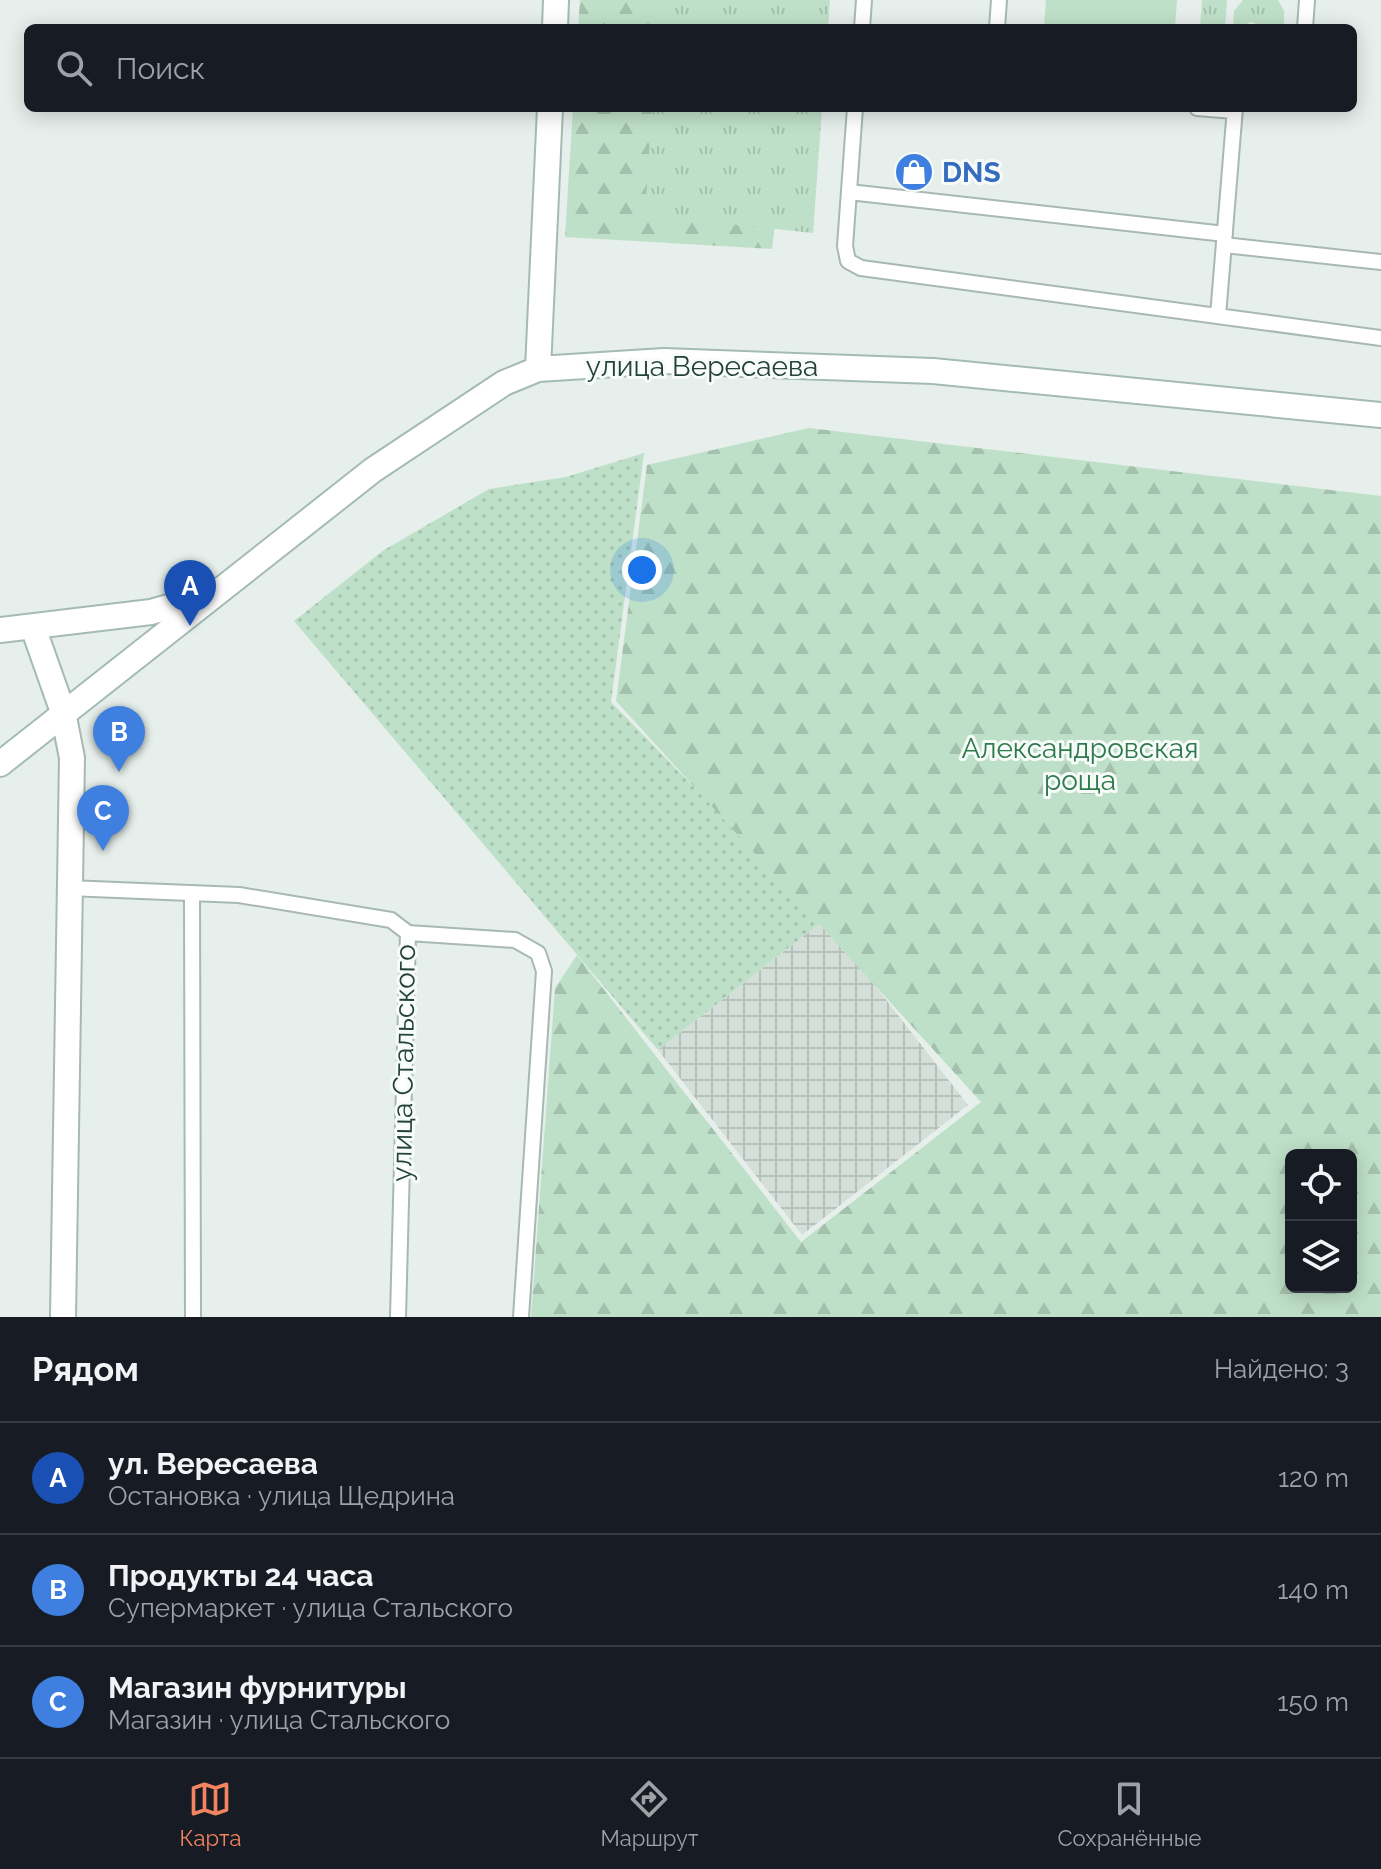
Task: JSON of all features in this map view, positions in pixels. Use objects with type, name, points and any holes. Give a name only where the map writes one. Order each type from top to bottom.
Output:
[{"type":"main road","points":[[555,24],[556,0]]},
{"type":"main road","points":[[538,369],[550,112]]},
{"type":"main road","name":"улица Вересаева","points":[[0,630],[151,612],[213,595],[373,470],[504,383],[538,369],[664,361],[933,371],[1381,415]]},
{"type":"main road","points":[[0,764],[213,595]]},
{"type":"main road","points":[[33,627],[63,712],[72,758],[63,1317]]},
{"type":"lane","points":[[862,24],[864,0]]},
{"type":"lane","points":[[997,24],[999,0]]},
{"type":"lane","points":[[1305,24],[1307,0]]},
{"type":"lane","points":[[855,112],[845,246],[848,261],[861,268],[1381,338]]},
{"type":"lane","points":[[1218,316],[1234,112]]},
{"type":"lane","points":[[849,192],[1381,262]]},
{"type":"lane","name":"улица Стальского","points":[[68,888],[239,895],[391,920],[408,933],[398,1317]]},
{"type":"lane","points":[[192,893],[193,1317]]},
{"type":"lane","points":[[408,933],[515,940],[538,953],[544,971],[521,1317]]},
{"type":"shaded area","points":[[824,920],[968,1105],[802,1235],[658,1050]]},
{"type":"green space","points":[[580,0],[801,0],[798,24],[578,24]]},
{"type":"green space","points":[[660,0],[830,0],[828,24],[658,24]]},
{"type":"green space","points":[[1046,0],[1177,0],[1175,24],[1044,24]]},
{"type":"green space","points":[[1202,0],[1227,0],[1225,24],[1200,24]]},
{"type":"green space","points":[[1243,0],[1278,0],[1284,11],[1284,24],[1233,24],[1234,11]]},
{"type":"green space","points":[[573,112],[788,112],[772,249],[565,237]]},
{"type":"green space","points":[[652,112],[822,112],[813,233],[645,215]]},
{"type":"green space","name":"Александровская роща","points":[[809,428],[1381,496],[1381,1317],[531,1317],[555,988],[577,955],[801,1242],[981,1102],[616,701],[647,465]]},
{"type":"green space","points":[[644,453],[611,702],[824,920],[658,1050],[294,621],[384,550],[489,489],[566,477]]},
{"type":"place","name":"DNS","points":[[914,172]]},
{"type":"place","name":"ул. Вересаева","points":[[190,626]]},
{"type":"place","name":"Продукты 24 часа","points":[[119,772]]},
{"type":"place","name":"Магазин фурнитуры","points":[[103,851]]}]
